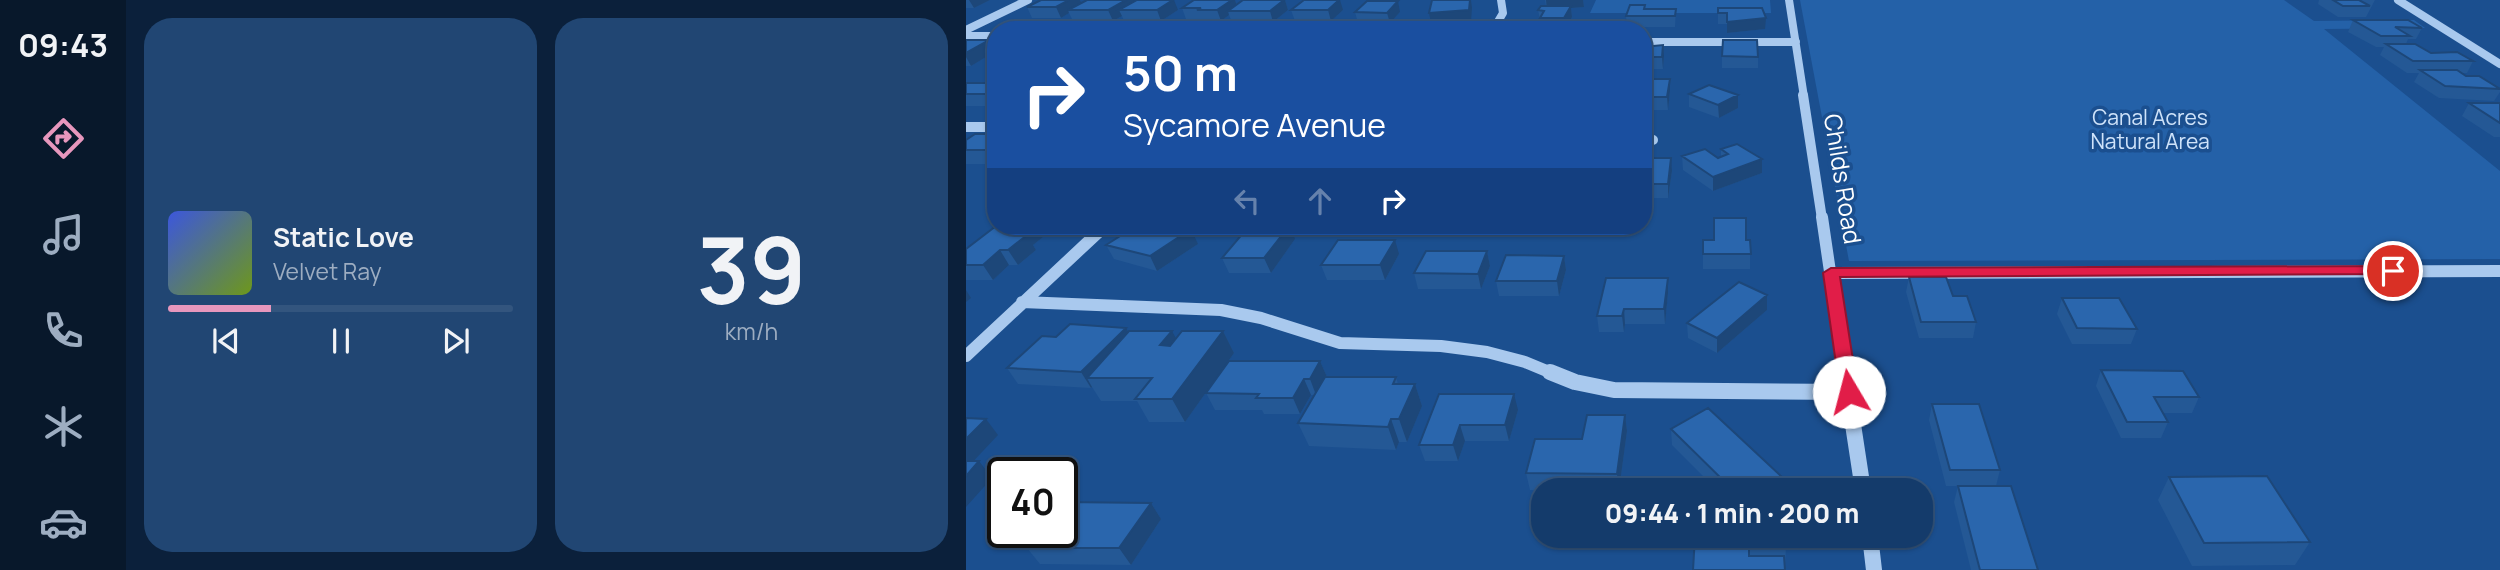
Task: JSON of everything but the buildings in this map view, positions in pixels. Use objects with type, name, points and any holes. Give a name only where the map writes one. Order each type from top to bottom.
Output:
[{"type":"street","points":[[966,30],[1028,0]]},
{"type":"street","points":[[1498,21],[1503,13],[1501,0]]},
{"type":"street","name":"Childs Road","points":[[1789,0],[1861,478]]},
{"type":"street","points":[[2398,0],[2500,64]]},
{"type":"street","points":[[966,36],[987,36]]},
{"type":"street","points":[[1652,42],[1796,42]]},
{"type":"street","points":[[966,127],[987,127]]},
{"type":"street","points":[[966,356],[1095,235]]},
{"type":"street","points":[[1831,273],[2500,271]]},
{"type":"street","points":[[1022,302],[1221,310],[1261,318],[1340,343],[1441,346],[1487,352],[1525,362],[1574,382],[1614,390],[1849,392]]},
{"type":"street","points":[[1871,548],[1874,570]]},
{"type":"green space","points":[[1596,0],[1770,0],[1771,13],[1590,13]]},
{"type":"green space","name":"Canal Acres Natural Area","points":[[1800,0],[2284,0],[2314,21],[2414,20],[2425,28],[2324,29],[2500,171],[2500,259],[1849,261]]},
{"type":"route","points":[[1849,392],[1831,273],[2393,271]]}]
